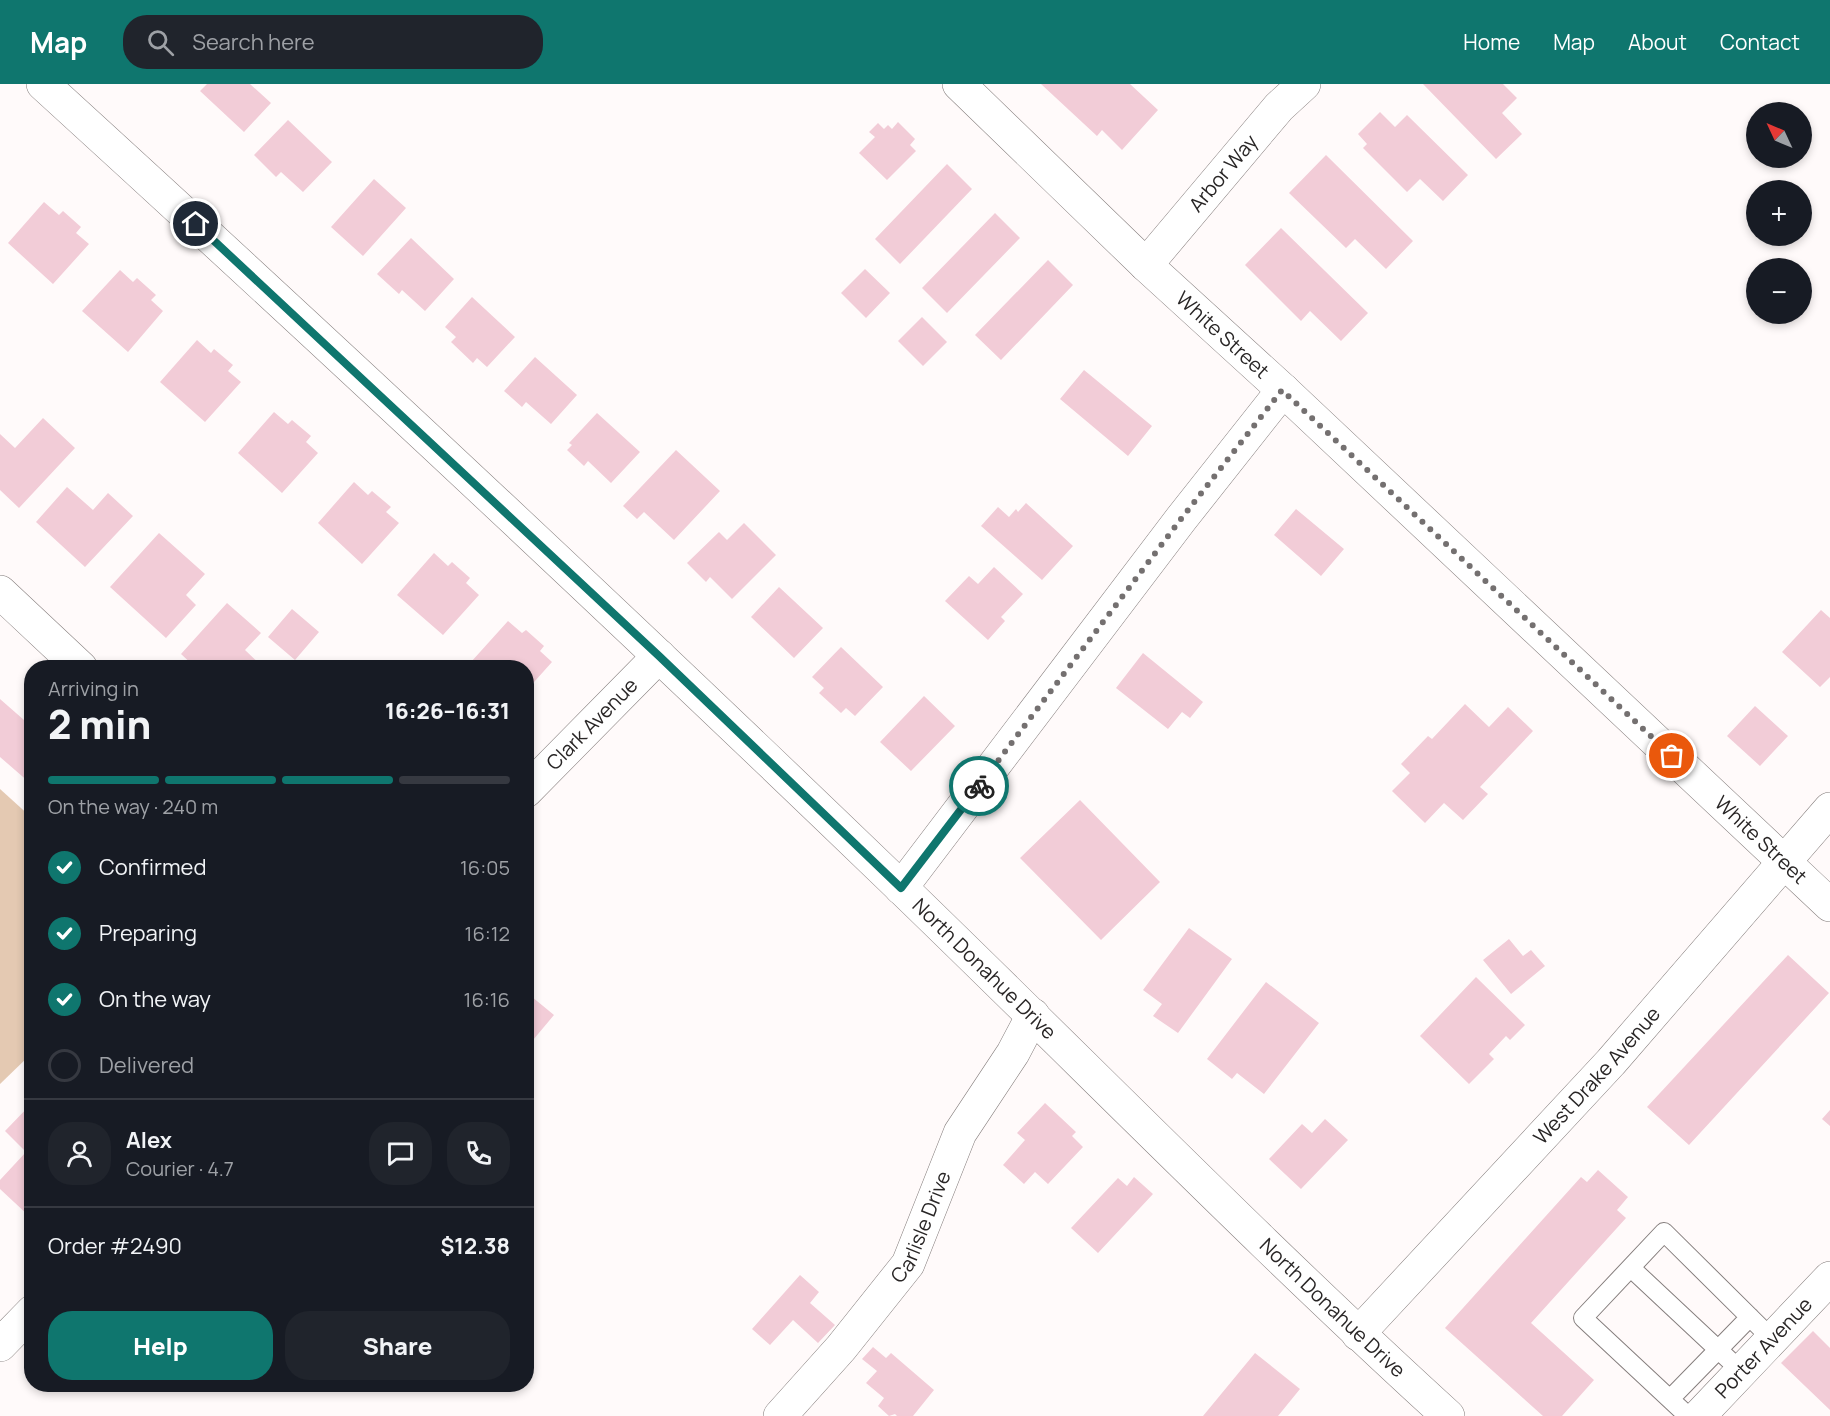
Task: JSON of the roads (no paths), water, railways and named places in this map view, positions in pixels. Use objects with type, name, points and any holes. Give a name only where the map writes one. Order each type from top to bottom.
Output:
[{"type":"street","name":"North Donahue Drive","points":[[43,84],[281,302],[659,656],[1033,1015],[1358,1334],[1448,1416]]},
{"type":"street","name":"White Street","points":[[959,84],[1146,265],[1830,905]]},
{"type":"street","name":"Arbor Way","points":[[1146,265],[1279,107],[1304,84]]},
{"type":"street","points":[[901,888],[1181,519],[1282,390]]},
{"type":"street","points":[[0,592],[72,660]]},
{"type":"street","name":"Clark Avenue","points":[[534,783],[659,656]]},
{"type":"street","name":"West Drake Avenue","points":[[1358,1334],[1611,1062],[1830,809]]},
{"type":"street","name":"Carlisle Drive","points":[[780,1416],[841,1348],[908,1264],[960,1133],[1013,1053],[1033,1015]]},
{"type":"street","name":"Porter Avenue","points":[[1699,1416],[1729,1360],[1761,1328],[1830,1278]]},
{"type":"street","points":[[0,1345],[24,1320]]},
{"type":"lane","points":[[1688,1416],[1583,1318],[1664,1232],[1761,1328]]},
{"type":"lane","points":[[1631,1268],[1729,1360],[1670,1399]]}]
